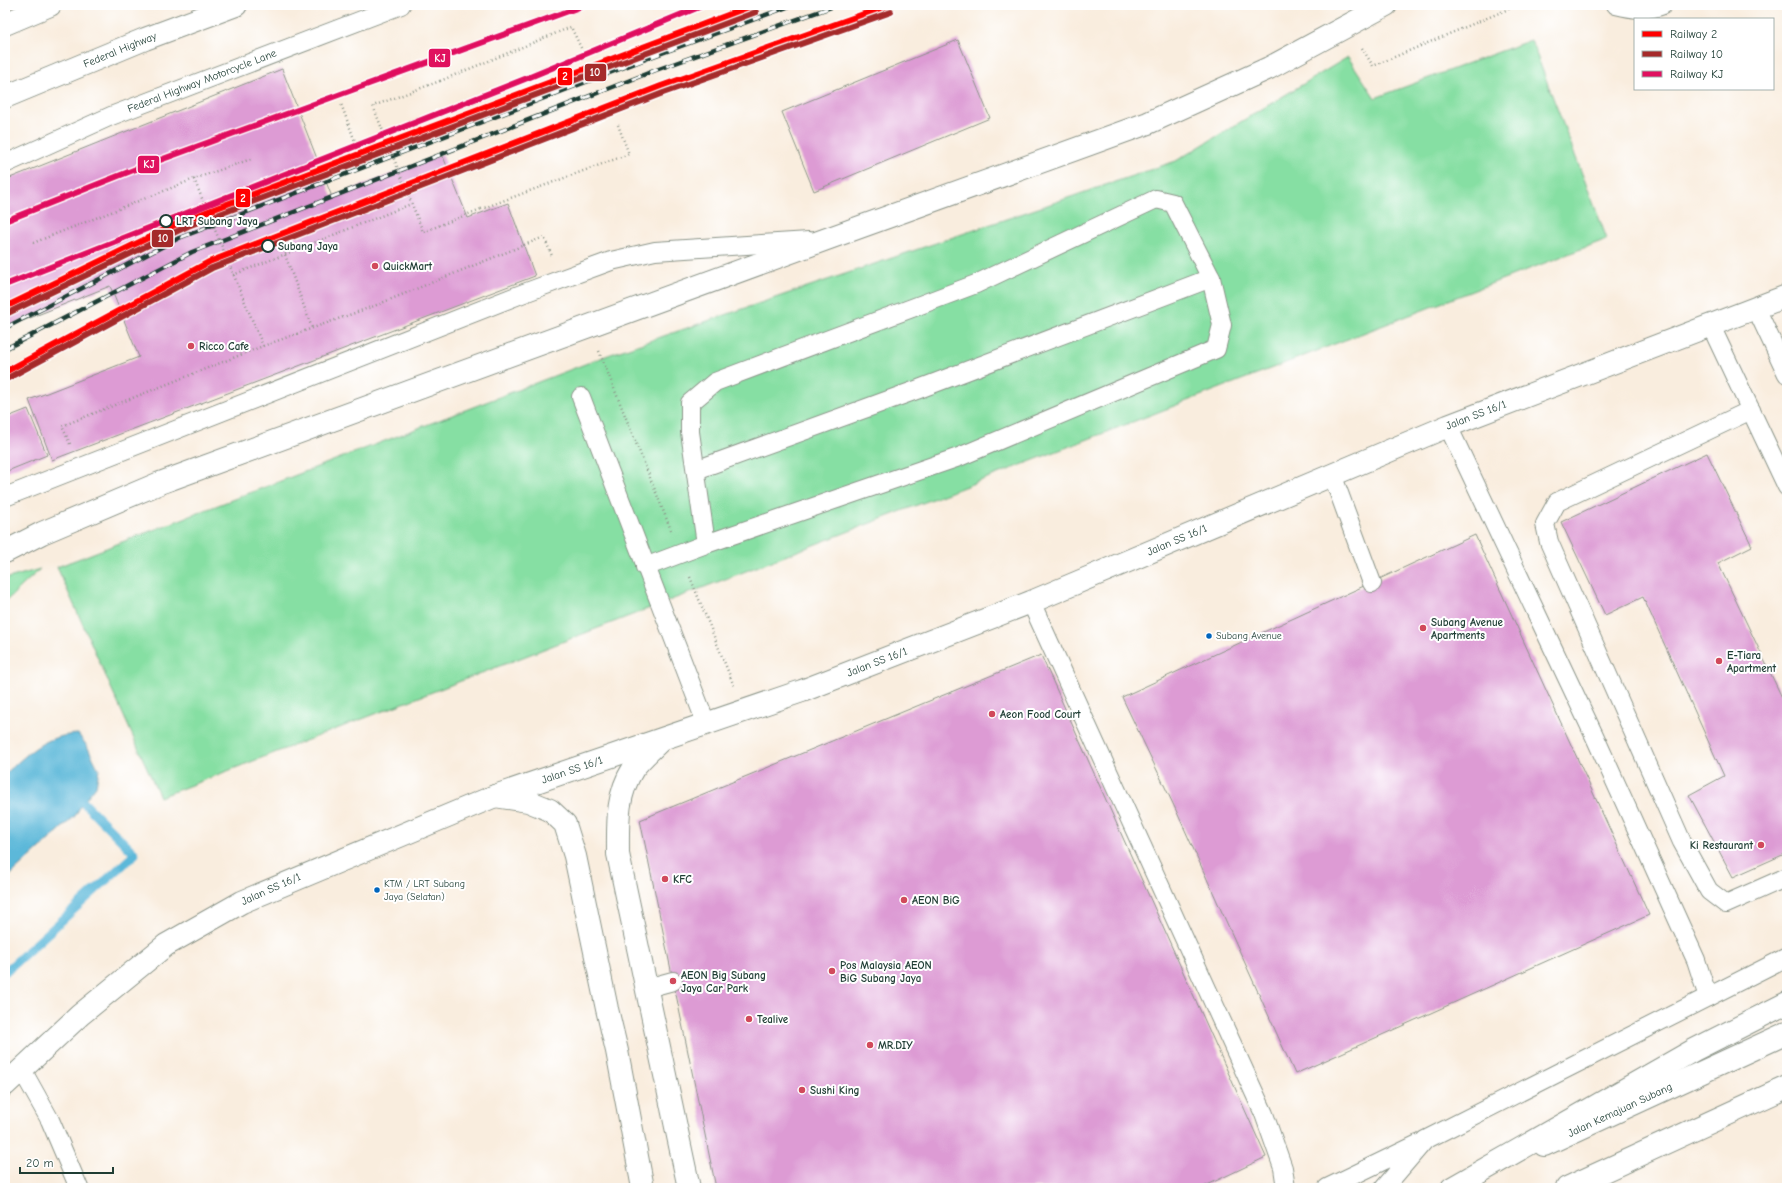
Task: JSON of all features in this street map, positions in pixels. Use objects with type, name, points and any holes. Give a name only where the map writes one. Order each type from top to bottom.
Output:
[{"type":"main road","points":[[5,24],[50,5]]},
{"type":"main road","name":"Federal Highway","points":[[5,98],[145,39],[236,5]]},
{"type":"main road","points":[[5,552],[42,533],[160,484],[824,240],[1148,123],[1269,68],[1386,5]]},
{"type":"main road","name":"Jalan SS 16/1","points":[[5,1085],[21,1068],[80,1015],[166,945],[242,902],[495,796],[802,691],[1031,602],[1448,426],[1787,296]]},
{"type":"main road","points":[[660,740],[634,769],[621,793],[618,817],[618,854],[689,1188]]},
{"type":"main road","points":[[495,796],[528,801],[536,804],[550,810],[565,824],[575,856],[617,1051],[643,1188]]},
{"type":"main road","points":[[1452,1188],[1694,1050],[1787,1003]]},
{"type":"main road","name":"Jalan Kemajuan Subang","points":[[1452,1188],[1787,1033]]},
{"type":"main road","points":[[1567,1188],[1787,1087]]},
{"type":"lane","name":"Federal Highway Motorcycle Lane","points":[[5,164],[111,116],[401,5]]},
{"type":"lane","points":[[1616,5],[1627,8],[1659,7]]},
{"type":"lane","points":[[646,568],[706,544],[959,457],[1216,349],[1222,325],[1211,278],[1173,203],[1156,199],[976,284],[715,382],[690,403],[690,432],[706,544]]},
{"type":"lane","points":[[5,497],[517,295],[611,261],[655,251],[824,240]]},
{"type":"lane","points":[[696,470],[920,389],[1211,278]]},
{"type":"lane","points":[[1756,308],[1787,374]]},
{"type":"lane","points":[[1711,326],[1787,487]]},
{"type":"lane","points":[[582,397],[706,723]]},
{"type":"lane","points":[[1751,410],[1557,502],[1545,524],[1549,542],[1679,835],[1709,891],[1726,904],[1787,878]]},
{"type":"lane","points":[[1448,426],[1594,735],[1696,960],[1708,997]]},
{"type":"lane","points":[[1332,474],[1372,583]]},
{"type":"lane","points":[[1031,602],[1264,1114],[1283,1168],[1286,1188]]},
{"type":"lane","points":[[1327,1188],[1787,958]]},
{"type":"lane","points":[[647,988],[673,981]]},
{"type":"lane","points":[[21,1068],[50,1120],[79,1188]]},
{"type":"lane","points":[[1384,1188],[1425,1140]]},
{"type":"path","points":[[1358,41],[1372,66],[1518,5]]},
{"type":"path","points":[[583,52],[571,27],[373,106],[423,232],[585,169],[629,154],[618,125]]},
{"type":"path","points":[[212,222],[362,160],[341,104]]},
{"type":"path","points":[[32,243],[194,179],[251,159]]},
{"type":"path","points":[[194,179],[263,346]]},
{"type":"path","points":[[233,275],[411,204]]},
{"type":"path","points":[[70,444],[62,426],[263,346],[374,306],[544,237],[553,258]]},
{"type":"path","points":[[285,255],[312,328]]},
{"type":"path","points":[[590,326],[744,711]]},
{"type":"green space","points":[[1531,40],[1607,239],[160,797],[57,567],[611,354],[1176,161],[1348,57],[1375,98]]},
{"type":"green space","points":[[40,569],[5,602],[5,579]]},
{"type":"water","points":[[78,734],[87,746],[99,770],[96,786],[83,802],[75,816],[5,880],[5,774],[38,746],[55,738]]},
{"type":"building","points":[[958,40],[990,118],[814,191],[782,112]]},
{"type":"building","points":[[282,69],[332,197],[442,154],[468,218],[508,203],[535,276],[52,460],[29,400],[139,357],[110,286],[5,328],[5,180]]},
{"type":"building","points":[[28,409],[47,455],[5,472],[5,418]]},
{"type":"building","name":"E-Tiara Apartment","points":[[1707,453],[1752,546],[1718,563],[1787,708],[1787,853],[1733,877],[1689,795],[1724,776],[1643,597],[1605,615],[1561,522]]},
{"type":"building","points":[[1475,535],[1649,915],[1295,1074],[1175,808],[1122,697]]},
{"type":"building","name":"AEON BiG","points":[[1041,655],[1266,1157],[1201,1188],[716,1188],[640,820]]},
{"type":"waterway","points":[[5,972],[135,854],[83,802]]},
{"type":"railway","points":[[5,328],[179,238],[651,57],[793,5]]},
{"type":"railway","points":[[5,349],[192,252],[656,70],[837,5]]},
{"type":"rail line","name":"KJ","points":[[5,221],[141,167],[585,5]]},
{"type":"rail line","name":"KJ","points":[[5,285],[530,77],[704,5]]},
{"type":"rail line","name":"2","points":[[5,307],[185,220],[754,5]]},
{"type":"rail line","name":"2","points":[[5,372],[209,262],[661,86],[889,5]]},
{"type":"rail line","name":"10","points":[[8,313],[188,226],[756,12]]},
{"type":"rail line","name":"10","points":[[8,378],[212,268],[663,93],[891,12]]},
{"type":"place","name":"LRT Subang Jaya","points":[[166,221]]},
{"type":"place","name":"Subang Jaya","points":[[268,246]]},
{"type":"place","name":"QuickMart","points":[[375,266]]},
{"type":"place","name":"Ricco Cafe","points":[[191,346]]},
{"type":"place","name":"Subang Avenue Apartments","points":[[1423,628]]},
{"type":"place","name":"Subang Avenue","points":[[1209,636]]},
{"type":"place","name":"E-Tiara Apartment","points":[[1719,661]]},
{"type":"place","name":"Aeon Food Court","points":[[992,714]]},
{"type":"place","name":"Ki Restaurant","points":[[1761,845]]},
{"type":"place","name":"KFC","points":[[665,879]]},
{"type":"place","name":"KTM / LRT Subang Jaya (Selatan)","points":[[377,890]]},
{"type":"place","name":"AEON BiG","points":[[904,900]]},
{"type":"place","name":"Pos Malaysia AEON BiG Subang Jaya","points":[[832,971]]},
{"type":"place","name":"AEON Big Subang Jaya Car Park","points":[[673,981]]},
{"type":"place","name":"Tealive","points":[[749,1019]]},
{"type":"place","name":"MR.DIY","points":[[870,1045]]},
{"type":"place","name":"Sushi King","points":[[802,1090]]}]
